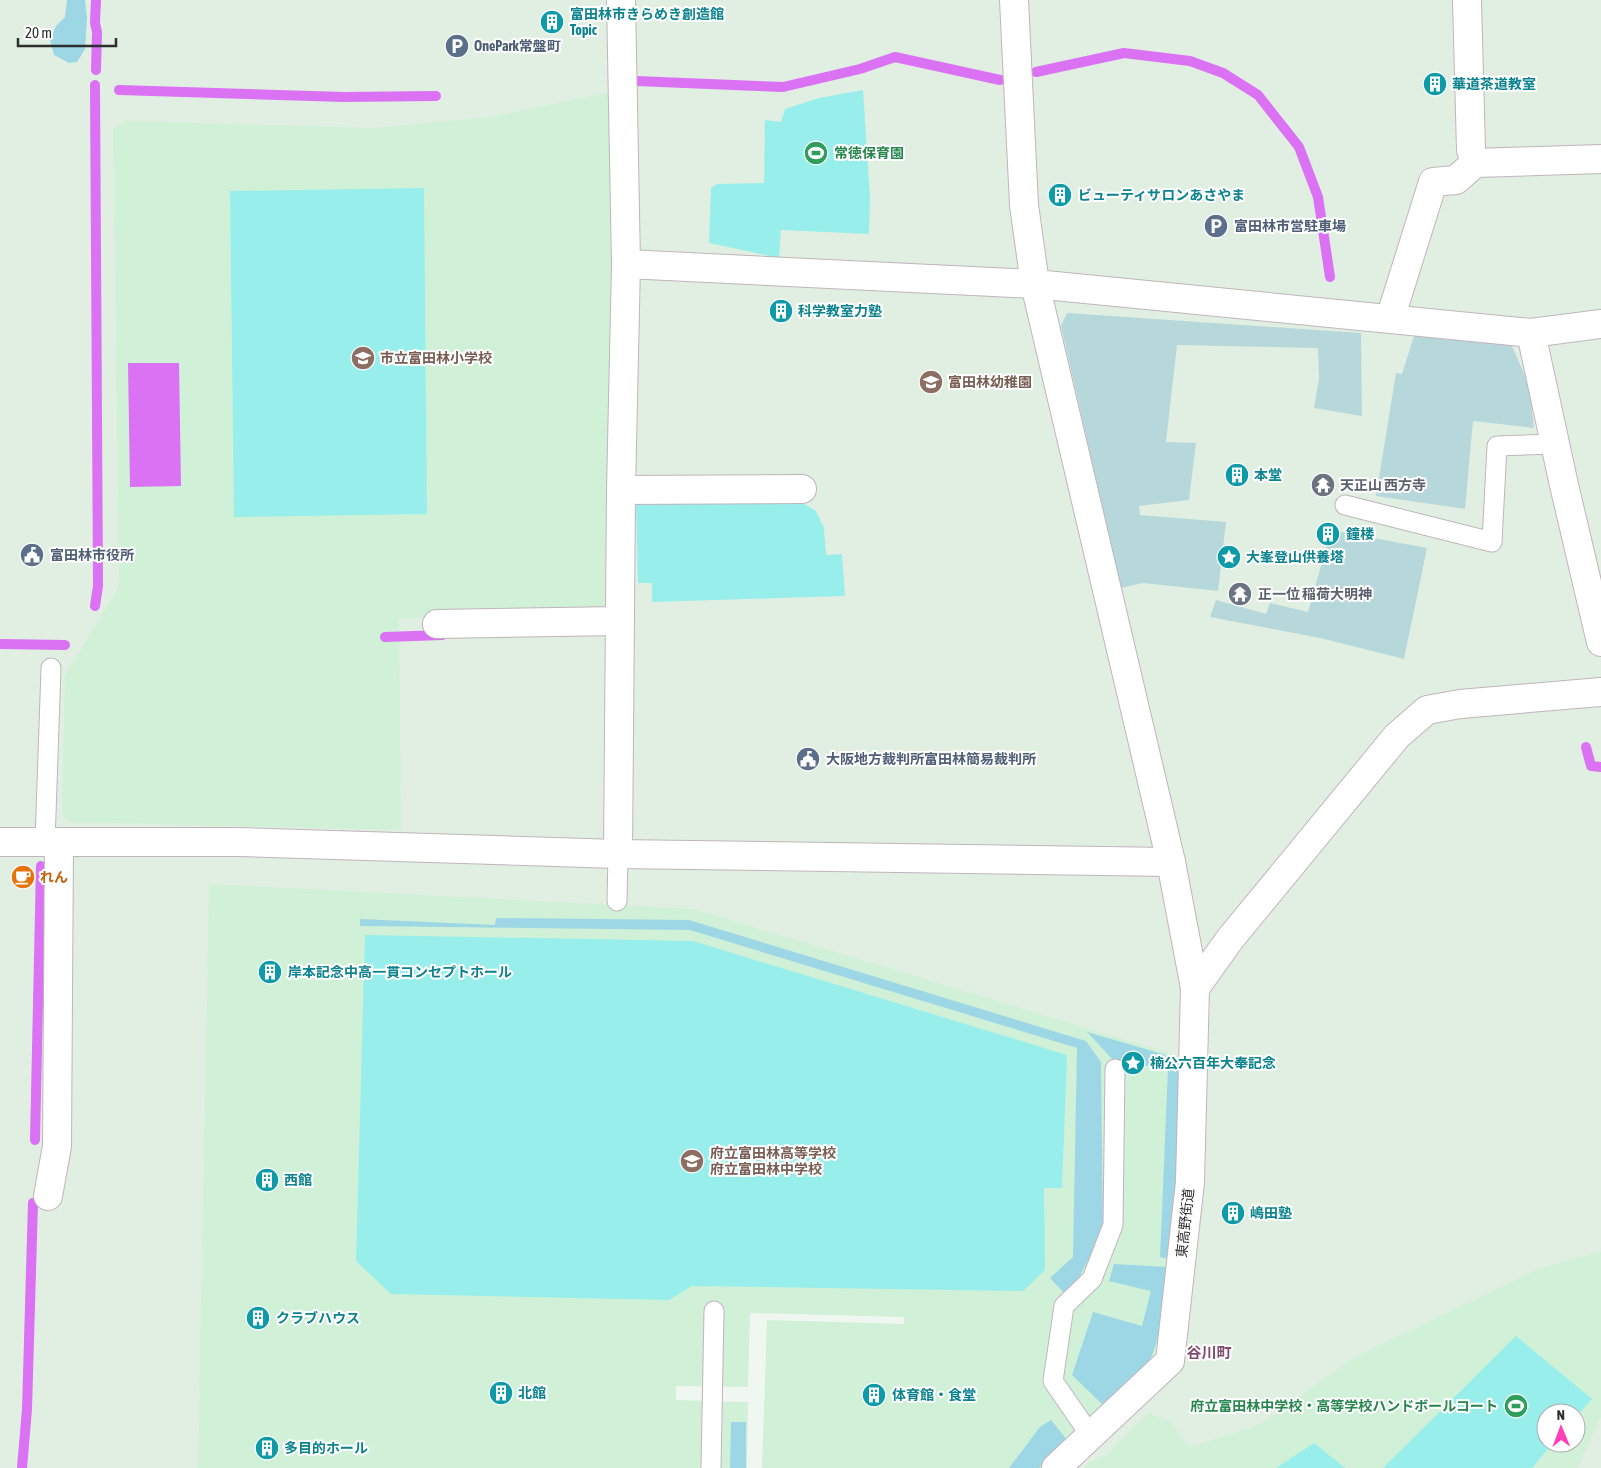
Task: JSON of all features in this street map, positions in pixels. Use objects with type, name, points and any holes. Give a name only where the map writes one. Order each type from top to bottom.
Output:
[{"type":"street","points":[[618,854],[621,490],[626,264],[621,0]]},
{"type":"street","name":"東高野街道","points":[[1014,0],[1024,205],[1035,284],[1171,862],[1195,988],[1190,1182],[1170,1361],[1056,1468]]},
{"type":"street","points":[[1467,0],[1471,150],[1475,163]]},
{"type":"street","points":[[1390,319],[1433,182],[1456,180],[1475,163],[1601,159]]},
{"type":"street","points":[[626,264],[1035,284],[1531,332],[1601,324]]},
{"type":"street","points":[[1531,332],[1556,444],[1591,555],[1601,642]]},
{"type":"street","points":[[621,490],[802,489]]},
{"type":"street","points":[[437,624],[620,621]]},
{"type":"street","points":[[1195,988],[1230,940],[1397,736],[1427,710],[1460,704],[1601,692]]},
{"type":"street","points":[[0,842],[240,842],[618,854],[1171,862]]},
{"type":"street","points":[[48,1196],[57,1146],[52,843]]},
{"type":"lane","points":[[1345,505],[1492,542],[1497,446],[1556,444]]},
{"type":"lane","points":[[51,668],[52,843]]},
{"type":"lane","points":[[618,854],[618,901]]},
{"type":"lane","points":[[1091,1436],[1053,1381],[1064,1306],[1092,1279],[1113,1225],[1114,1068]]},
{"type":"lane","points":[[711,1468],[714,1311]]},
{"type":"shaded area","points":[[67,0],[85,0],[87,18],[85,49],[77,62],[69,63],[54,55],[50,40],[56,26],[65,17]]},
{"type":"shaded area","name":"常徳保育園","points":[[863,90],[870,197],[869,234],[781,230],[779,258],[709,243],[711,188],[717,184],[764,183],[765,120],[781,122],[785,109],[819,98]]},
{"type":"shaded area","name":"市立富田林小学校","points":[[612,92],[609,618],[399,618],[401,830],[70,822],[62,814],[65,675],[119,587],[113,129],[126,121],[375,128],[490,117]]},
{"type":"shaded area","points":[[424,188],[427,514],[234,517],[230,191]]},
{"type":"shaded area","points":[[1067,313],[1361,333],[1362,416],[1314,408],[1319,379],[1318,348],[1177,345],[1166,442],[1196,443],[1189,500],[1139,506],[1140,515],[1226,522],[1218,591],[1143,583],[1121,588],[1061,326]]},
{"type":"shaded area","points":[[1414,336],[1499,342],[1512,346],[1529,385],[1534,428],[1473,421],[1465,509],[1376,496],[1396,373],[1402,374]]},
{"type":"shaded area","points":[[128,363],[179,363],[181,486],[130,487]]},
{"type":"shaded area","points":[[798,500],[816,511],[824,528],[826,555],[842,554],[845,596],[652,602],[652,583],[638,583],[636,503]]},
{"type":"shaded area","points":[[1331,530],[1427,548],[1404,659],[1320,638],[1210,617],[1216,600],[1266,614],[1270,603],[1308,612]]},
{"type":"shaded area","name":"府立富田林高等学校 府立富田林中学校","points":[[209,884],[694,909],[1182,1057],[1164,1325],[1151,1364],[1041,1468],[198,1468]]},
{"type":"shaded area","points":[[496,918],[689,920],[1086,1041],[1101,1062],[1103,1230],[1076,1284],[1063,1292],[1050,1278],[1073,1257],[1077,1048],[690,930],[360,926],[360,919],[495,925]]},
{"type":"shaded area","points":[[365,935],[693,941],[1067,1055],[1062,1188],[1044,1188],[1045,1270],[1023,1291],[692,1286],[669,1300],[391,1294],[356,1261]]},
{"type":"shaded area","points":[[1087,1032],[1180,1059],[1174,1209],[1168,1259],[1160,1257],[1168,1069],[1114,1061]]},
{"type":"shaded area","points":[[1601,1251],[1601,1417],[1586,1449],[1586,1403],[1536,1403],[1536,1453],[1584,1453],[1577,1468],[1083,1468],[1089,1462],[1106,1455],[1148,1413],[1170,1421],[1189,1447],[1248,1429],[1269,1419],[1351,1359],[1533,1271]]},
{"type":"shaded area","points":[[1114,1264],[1168,1267],[1162,1325],[1150,1362],[1104,1406],[1072,1375],[1093,1312],[1142,1326],[1151,1291],[1109,1281]]},
{"type":"shaded area","points":[[750,1313],[904,1317],[904,1324],[767,1320],[762,1468],[747,1468],[748,1402],[676,1400],[676,1386],[748,1387]]},
{"type":"shaded area","name":"府立富田林中学校・高等学校ハンドボールコート","points":[[1516,1336],[1592,1399],[1586,1406],[1586,1403],[1536,1403],[1536,1453],[1545,1453],[1532,1468],[1383,1468]]},
{"type":"shaded area","points":[[1051,1420],[1068,1441],[1039,1468],[1009,1468],[1040,1427]]},
{"type":"shaded area","points":[[731,1422],[746,1422],[746,1468],[730,1468]]},
{"type":"shaded area","name":"府立富田林中学校・高等学校ハンドボールコート","points":[[1314,1443],[1345,1468],[1276,1468]]},
{"type":"waterway","points":[[96,0],[96,70]]},
{"type":"waterway","points":[[1036,72],[1124,53],[1190,61],[1223,73],[1258,95],[1299,147],[1318,197],[1330,277]]},
{"type":"waterway","points":[[636,81],[783,87],[860,69],[895,57],[1000,80]]},
{"type":"waterway","points":[[95,85],[98,586],[95,606]]},
{"type":"waterway","points":[[119,90],[344,97],[436,96]]},
{"type":"waterway","points":[[385,637],[442,635]]},
{"type":"waterway","points":[[0,644],[65,645]]},
{"type":"waterway","points":[[1586,747],[1591,766],[1601,767]]},
{"type":"waterway","points":[[35,1140],[41,866]]},
{"type":"waterway","points":[[22,1468],[27,1409],[33,1203]]},
{"type":"place","name":"富田林市きらめき創造館 Topic","points":[[552,22]]},
{"type":"place","name":"OnePark常盤町","points":[[457,46]]},
{"type":"place","name":"華道茶道教室","points":[[1435,84]]},
{"type":"place","name":"常徳保育園","points":[[816,153]]},
{"type":"place","name":"ビューティサロンあさやま","points":[[1060,195]]},
{"type":"place","name":"富田林市営駐車場","points":[[1216,226]]},
{"type":"place","name":"科学教室力塾","points":[[781,311]]},
{"type":"place","name":"市立富田林小学校","points":[[363,358]]},
{"type":"place","name":"富田林幼稚園","points":[[931,382]]},
{"type":"place","name":"本堂","points":[[1237,475]]},
{"type":"place","name":"天正山 西方寺","points":[[1323,485]]},
{"type":"place","name":"鐘楼","points":[[1328,534]]},
{"type":"place","name":"富田林市役所","points":[[32,555]]},
{"type":"place","name":"大峯登山供養塔","points":[[1229,557]]},
{"type":"place","name":"正一位 稲荷大明神","points":[[1240,594]]},
{"type":"place","name":"大阪地方裁判所富田林簡易裁判所","points":[[808,759]]},
{"type":"place","name":"れん","points":[[23,877]]},
{"type":"place","name":"岸本記念中高一貫コンセプトホール","points":[[270,972]]},
{"type":"place","name":"楠公六百年大奉記念","points":[[1133,1063]]},
{"type":"place","name":"府立富田林高等学校 府立富田林中学校","points":[[692,1161]]},
{"type":"place","name":"西館","points":[[267,1180]]},
{"type":"place","name":"嶋田塾","points":[[1233,1213]]},
{"type":"place","name":"クラブハウス","points":[[258,1318]]},
{"type":"place","name":"北館","points":[[501,1393]]},
{"type":"place","name":"体育館・食堂","points":[[874,1395]]},
{"type":"place","name":"府立富田林中学校・高等学校ハンドボールコート","points":[[1516,1406]]},
{"type":"place","name":"多目的ホール","points":[[267,1448]]},
{"type":"district","name":"谷川町","points":[[1209,1352]]}]
